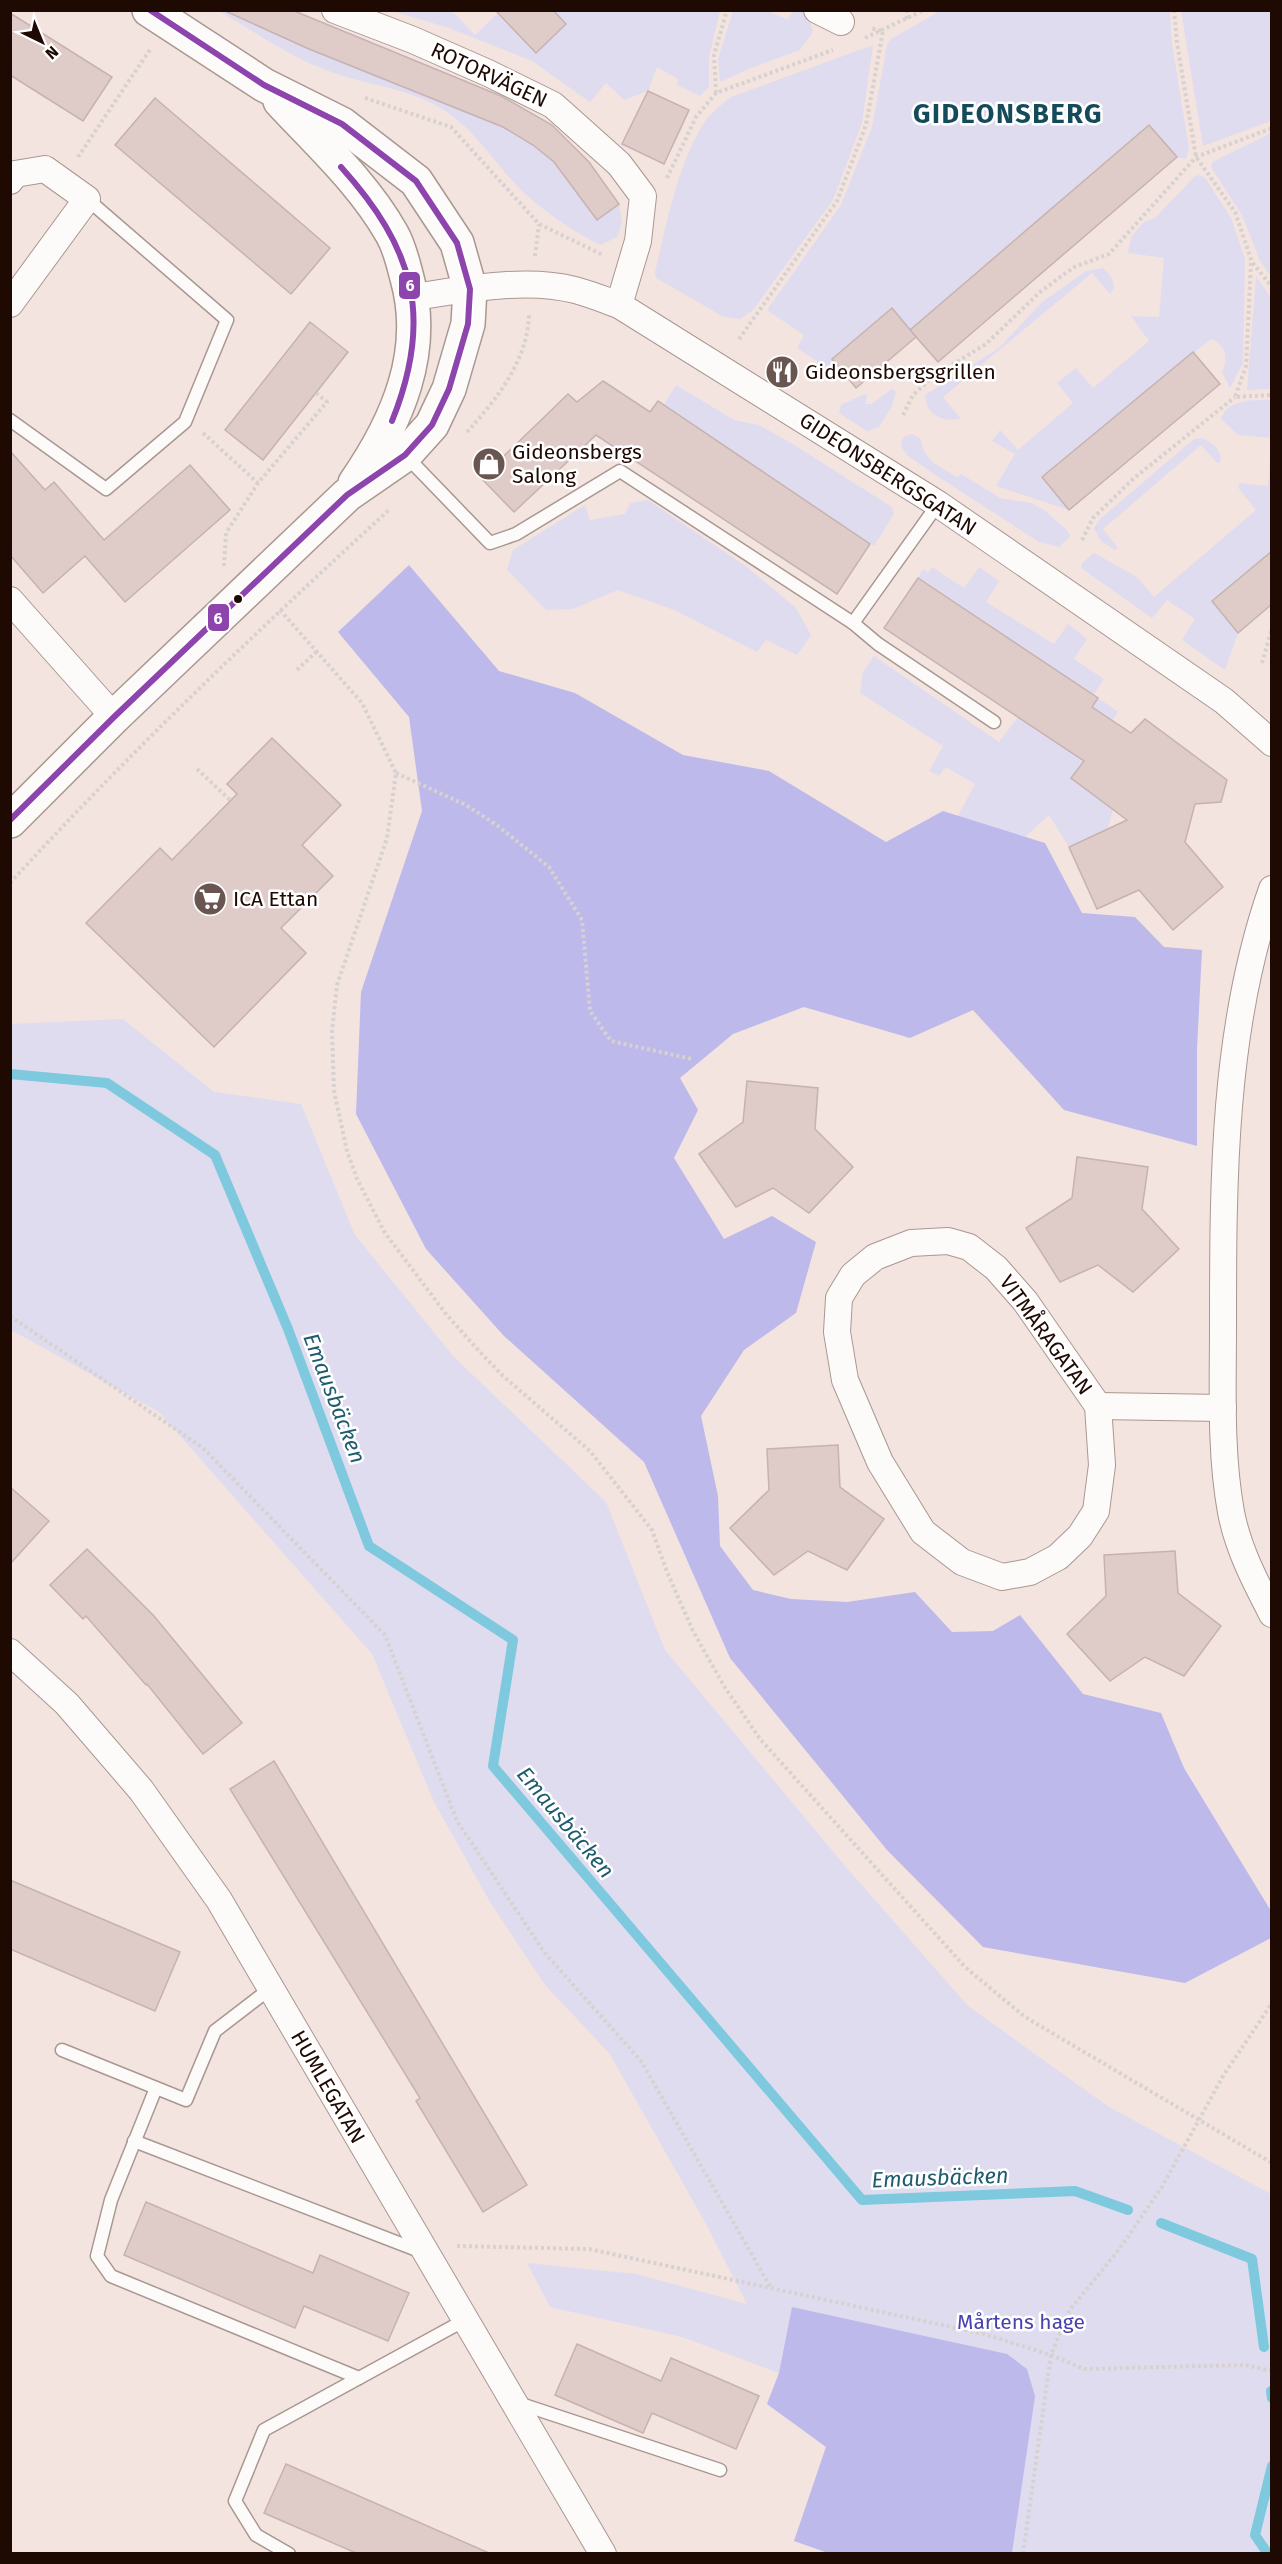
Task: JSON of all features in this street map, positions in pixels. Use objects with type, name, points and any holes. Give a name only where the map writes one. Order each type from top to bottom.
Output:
[{"type":"street","name":"ROTORVÄGEN","points":[[335,10],[413,40],[553,105],[619,164],[643,196],[638,241],[619,305]]},
{"type":"street","points":[[817,10],[841,22]]},
{"type":"street","points":[[10,821],[114,717],[347,495],[405,455],[432,425],[449,389],[468,324],[470,289],[457,243],[416,181],[342,124],[153,26]]},
{"type":"street","points":[[264,85],[358,187],[379,214],[393,236],[402,257],[413,297],[415,334],[405,388],[378,449],[347,495]]},
{"type":"street","points":[[10,180],[15,174],[45,169],[87,199],[10,304]]},
{"type":"street","name":"GIDEONSBERGSGATAN","points":[[413,297],[470,289],[531,285],[573,290],[619,305],[938,504],[1224,701],[1272,743]]},
{"type":"street","points":[[10,600],[114,717]]},
{"type":"street","points":[[1271,894],[1239,1016],[1226,1143],[1223,1408],[1231,1513],[1243,1556],[1272,1614]]},
{"type":"street","name":"VITMÅRAGATAN","points":[[948,1241],[969,1247],[996,1268],[1025,1301],[1098,1406],[1102,1465],[1098,1500],[1096,1511],[1080,1536],[1058,1557],[1030,1572],[1002,1577],[962,1562],[923,1532],[880,1462],[845,1380],[837,1332],[838,1298],[853,1275],[875,1257],[911,1243],[948,1241]]},
{"type":"street","name":"VITMÅRAGATAN","points":[[1098,1406],[1223,1408]]},
{"type":"street","name":"HUMLEGATAN","points":[[10,1652],[67,1704],[141,1790],[219,1900],[603,2553]]},
{"type":"lane","points":[[10,420],[106,489],[185,422],[227,320],[87,199]]},
{"type":"lane","points":[[405,455],[490,543],[516,534],[620,471],[853,623],[878,644],[994,722]]},
{"type":"lane","points":[[853,623],[938,504]]},
{"type":"lane","points":[[62,2050],[186,2100],[215,2031],[271,1988]]},
{"type":"lane","points":[[156,2088],[111,2199],[97,2256],[111,2276],[359,2378]]},
{"type":"lane","points":[[134,2141],[426,2253]]},
{"type":"lane","points":[[289,2553],[256,2535],[236,2501],[264,2430],[465,2320]]},
{"type":"lane","points":[[514,2402],[720,2470]]},
{"type":"path","points":[[716,93],[714,55],[727,10]]},
{"type":"path","points":[[907,10],[907,20]]},
{"type":"path","points":[[860,39],[883,31],[924,10]]},
{"type":"path","points":[[1082,540],[1093,518],[1133,479],[1235,397],[1246,366],[1251,262],[1235,212],[1196,157],[1177,43],[1174,10]]},
{"type":"path","points":[[62,182],[140,61],[153,26]]},
{"type":"path","points":[[739,339],[837,201],[866,125],[883,31]]},
{"type":"path","points":[[667,179],[696,117],[716,93],[838,48]]},
{"type":"path","points":[[363,97],[451,127],[540,224],[613,260]]},
{"type":"path","points":[[903,415],[913,395],[927,382],[986,344],[1040,292],[1074,267],[1109,254],[1196,157],[1272,128]]},
{"type":"path","points":[[1251,262],[1272,288]]},
{"type":"path","points":[[219,574],[224,566],[226,533],[258,483],[327,402],[316,393]]},
{"type":"path","points":[[1235,397],[1272,395]]},
{"type":"path","points":[[185,422],[197,427],[258,483]]},
{"type":"path","points":[[10,883],[77,811],[280,610],[362,703],[396,772],[387,838],[337,985],[332,1031],[334,1091],[347,1150],[361,1188],[385,1233],[446,1314],[478,1350],[503,1376],[590,1451],[652,1530],[667,1572],[693,1631],[724,1686],[760,1739],[965,1967],[1025,2017],[1272,2163]]},
{"type":"path","points":[[1262,663],[1272,628]]},
{"type":"path","points":[[297,670],[317,651]]},
{"type":"path","points":[[197,769],[231,800]]},
{"type":"path","points":[[396,772],[466,805],[498,826],[549,867],[582,920],[590,1011],[611,1041],[692,1059]]},
{"type":"path","points":[[10,1316],[203,1448],[385,1635],[457,1821],[543,1952],[641,2061],[771,2288]]},
{"type":"path","points":[[1023,2553],[1052,2355],[1069,2311],[1120,2248],[1162,2187],[1223,2076],[1272,2003]]},
{"type":"path","points":[[426,2253],[448,2246],[471,2245],[589,2249],[984,2334],[1052,2355],[1084,2369],[1245,2365],[1272,2371]]},
{"type":"green space","points":[[219,11],[237,11],[261,27],[309,49],[503,127],[533,145],[554,162],[597,220],[619,204],[622,223],[617,237],[601,245],[558,220],[519,188],[467,129],[447,112],[433,104],[405,92],[346,77],[316,66],[287,52]]},
{"type":"green space","points":[[392,11],[452,11],[475,35],[498,13],[536,53],[566,24],[553,11],[720,11],[709,58],[709,87],[700,96],[677,85],[678,79],[657,67],[648,91],[624,100],[606,83],[590,102],[532,61],[449,28]]},
{"type":"green space","points":[[733,11],[767,11],[787,19],[794,11],[799,11],[808,17],[813,32],[800,50],[720,82],[718,59]]},
{"type":"green space","points":[[940,11],[1170,11],[1172,44],[1189,148],[1186,159],[1177,157],[1149,126],[910,330],[891,308],[832,359],[839,377],[824,380],[808,376],[817,361],[797,348],[804,335],[767,310],[841,205],[872,127],[887,45],[891,39]]},
{"type":"green space","points":[[1181,11],[1271,11],[1271,121],[1203,146]]},
{"type":"green space","points":[[873,45],[862,123],[833,200],[753,310],[740,319],[724,317],[656,278],[655,272],[668,216],[685,160],[702,126],[712,114],[731,97]]},
{"type":"green space","points":[[1271,133],[1271,277],[1260,261],[1242,215],[1211,167],[1212,162]]},
{"type":"green space","points":[[1200,175],[1206,179],[1231,218],[1245,259],[1243,363],[1230,388],[1222,372],[1225,353],[1220,345],[1211,339],[1042,477],[1069,510],[996,486],[1015,454],[992,441],[1000,430],[1018,450],[1073,403],[1057,383],[1076,368],[1093,388],[1149,341],[1131,316],[1159,317],[1164,258],[1128,253],[1131,237],[1144,222],[1155,218],[1195,176]]},
{"type":"green space","points":[[1103,268],[1113,282],[1114,288],[1110,294],[1092,273],[943,397],[961,419],[942,418],[932,413],[925,395],[999,348],[1042,302],[1086,271]]},
{"type":"green space","points":[[1256,276],[1271,298],[1271,389],[1247,390]]},
{"type":"green space","points":[[676,385],[734,420],[759,425],[791,443],[892,507],[894,514],[874,546],[664,405]]},
{"type":"green space","points":[[892,389],[896,392],[892,406],[879,427],[867,431],[839,413],[841,405],[865,394],[867,397],[865,404],[872,404]]},
{"type":"green space","points":[[1250,400],[1271,400],[1271,438],[1238,435],[1221,419],[1224,412],[1235,404]]},
{"type":"green space","points":[[912,434],[921,439],[929,458],[939,466],[957,477],[961,474],[1000,498],[1031,503],[1044,510],[1068,531],[1070,536],[1059,547],[1039,542],[908,456],[902,448],[901,441],[905,436]]},
{"type":"green space","points":[[1202,438],[1216,447],[1220,453],[1221,462],[1217,463],[1201,445],[1103,529],[1118,548],[1115,550],[1101,541],[1094,528],[1100,519],[1194,439]]},
{"type":"green space","points":[[1271,443],[1271,551],[1212,601],[1238,633],[1225,670],[1182,640],[1195,619],[1167,600],[1152,618],[1081,568],[1082,563],[1094,553],[1137,577],[1154,597],[1256,510],[1239,489],[1239,483],[1268,486]]},
{"type":"green space","points":[[648,500],[747,567],[796,608],[811,635],[797,655],[766,640],[757,652],[674,610],[618,590],[573,609],[546,610],[507,570],[513,550],[585,505],[590,520],[625,514],[630,503]]},
{"type":"green space","points":[[932,567],[964,588],[979,567],[999,581],[986,602],[1054,644],[1068,624],[1087,639],[1074,659],[1104,679],[1093,695],[918,578],[923,569],[928,573]]},
{"type":"green space","points":[[874,656],[999,742],[1018,717],[1064,748],[1098,698],[1118,712],[1071,778],[1113,809],[1108,829],[1069,847],[1049,815],[1025,837],[958,816],[975,784],[946,767],[939,776],[929,771],[943,746],[860,693],[863,672]]},
{"type":"green space","name":"Mårtens hage","points":[[123,1019],[214,1092],[301,1104],[355,1235],[454,1357],[606,1502],[665,1650],[846,1867],[968,2006],[1109,2107],[1271,2194],[1271,2553],[828,2553],[794,2541],[826,2447],[767,2404],[779,2373],[682,2337],[550,2307],[527,2263],[636,2274],[747,2304],[705,2222],[609,2053],[545,1985],[490,1902],[434,1802],[372,1654],[159,1412],[11,1330],[10,1024]]},
{"type":"shaded area","points":[[409,565],[499,671],[575,693],[683,755],[769,771],[886,842],[943,811],[1045,843],[1082,913],[1135,917],[1164,947],[1202,950],[1197,1049],[1197,1146],[1064,1110],[973,1010],[910,1038],[804,1007],[733,1034],[680,1078],[698,1110],[674,1158],[724,1239],[772,1216],[816,1242],[796,1313],[744,1350],[701,1416],[718,1496],[720,1546],[753,1590],[791,1599],[847,1602],[915,1592],[952,1632],[993,1631],[1020,1615],[1083,1694],[1161,1713],[1184,1768],[1271,1911],[1271,1938],[1185,1983],[983,1947],[887,1850],[730,1658],[644,1462],[504,1336],[426,1249],[356,1114],[361,992],[422,811],[409,717],[338,632]]},
{"type":"shaded area","points":[[792,2307],[1007,2354],[1027,2369],[1035,2396],[1012,2553],[828,2553],[794,2541],[826,2447],[767,2404],[779,2373]]},
{"type":"building","points":[[223,10],[292,10],[501,96],[552,125],[589,162],[619,204],[597,220],[554,162],[533,145],[503,127],[309,49]]},
{"type":"building","points":[[495,10],[553,10],[566,24],[536,53]]},
{"type":"building","points":[[10,13],[112,77],[83,121],[10,75]]},
{"type":"building","points":[[648,91],[689,110],[664,164],[622,144]]},
{"type":"building","points":[[155,98],[330,248],[291,294],[115,145]]},
{"type":"building","points":[[1149,125],[1177,157],[938,362],[910,330]]},
{"type":"building","points":[[892,308],[916,337],[856,388],[832,359]]},
{"type":"building","points":[[310,322],[348,352],[263,460],[225,430]]},
{"type":"building","points":[[1193,352],[1220,384],[1069,510],[1042,477]]},
{"type":"building","points":[[603,381],[650,412],[658,401],[870,544],[837,594],[596,435],[514,512],[481,478],[568,394],[577,402]]},
{"type":"building","points":[[10,451],[45,490],[54,482],[104,540],[190,465],[230,510],[125,602],[85,556],[43,593],[10,555]]},
{"type":"building","points":[[1272,551],[1272,604],[1238,633],[1212,601]]},
{"type":"building","points":[[918,578],[1098,698],[1092,707],[1131,733],[1145,719],[1227,780],[1221,802],[1195,804],[1185,842],[1223,887],[1173,930],[1139,890],[1097,909],[1069,847],[1127,820],[1071,778],[1084,761],[884,628]]},
{"type":"building","name":"ICA Ettan","points":[[272,738],[341,805],[302,845],[333,876],[281,928],[306,953],[214,1047],[86,923],[160,848],[172,860],[237,794],[227,784]]},
{"type":"building","points":[[747,1081],[818,1088],[815,1129],[853,1167],[809,1213],[773,1188],[736,1207],[699,1154],[743,1122]]},
{"type":"building","points":[[1077,1157],[1148,1167],[1142,1209],[1179,1249],[1133,1292],[1098,1265],[1060,1282],[1026,1228],[1072,1198]]},
{"type":"building","points":[[838,1445],[840,1487],[884,1519],[847,1570],[808,1551],[774,1575],[730,1528],[769,1490],[767,1449]]},
{"type":"building","points":[[10,1487],[49,1521],[10,1564]]},
{"type":"building","points":[[87,1549],[154,1616],[242,1723],[203,1754],[147,1684],[86,1616],[83,1619],[50,1585]]},
{"type":"building","points":[[1175,1551],[1178,1593],[1221,1626],[1184,1676],[1145,1657],[1110,1681],[1067,1634],[1106,1596],[1104,1555]]},
{"type":"building","points":[[274,1761],[527,2185],[483,2212],[416,2101],[420,2098],[230,1789]]},
{"type":"building","points":[[10,1880],[180,1952],[155,2011],[10,1949]]},
{"type":"building","points":[[146,2202],[313,2273],[320,2255],[409,2293],[388,2341],[304,2306],[295,2328],[124,2255]]},
{"type":"building","points":[[577,2344],[661,2381],[671,2358],[759,2396],[736,2449],[652,2413],[643,2433],[555,2395]]},
{"type":"building","points":[[286,2464],[489,2553],[356,2553],[264,2513]]},
{"type":"waterway","name":"Emausbäcken","points":[[10,1074],[107,1083],[215,1155],[288,1329],[369,1546],[513,1640],[493,1766],[862,2200],[1075,2191],[1128,2210]]},
{"type":"waterway","name":"Emausbäcken","points":[[1161,2223],[1252,2259],[1264,2347]]},
{"type":"waterway","name":"Emausbäcken","points":[[1271,2391],[1272,2398]]},
{"type":"waterway","name":"Emausbäcken","points":[[1268,2554],[1255,2535],[1272,2466]]},
{"type":"transit line","name":"6","points":[[10,820],[114,717],[347,495],[405,455],[432,425],[449,389],[468,324],[470,289],[457,243],[416,181],[342,124],[264,85],[150,10]]},
{"type":"transit line","name":"6","points":[[341,167],[386,226],[410,285],[414,316],[412,349],[405,384],[392,421]]},
{"type":"place","name":"Gideonsbergsgrillen","points":[[782,372]]},
{"type":"place","name":"Gideonsbergs Salong","points":[[489,464]]},
{"type":"place","name":"ICA Ettan","points":[[210,899]]},
{"type":"district","name":"GIDEONSBERG","points":[[1008,114]]}]
